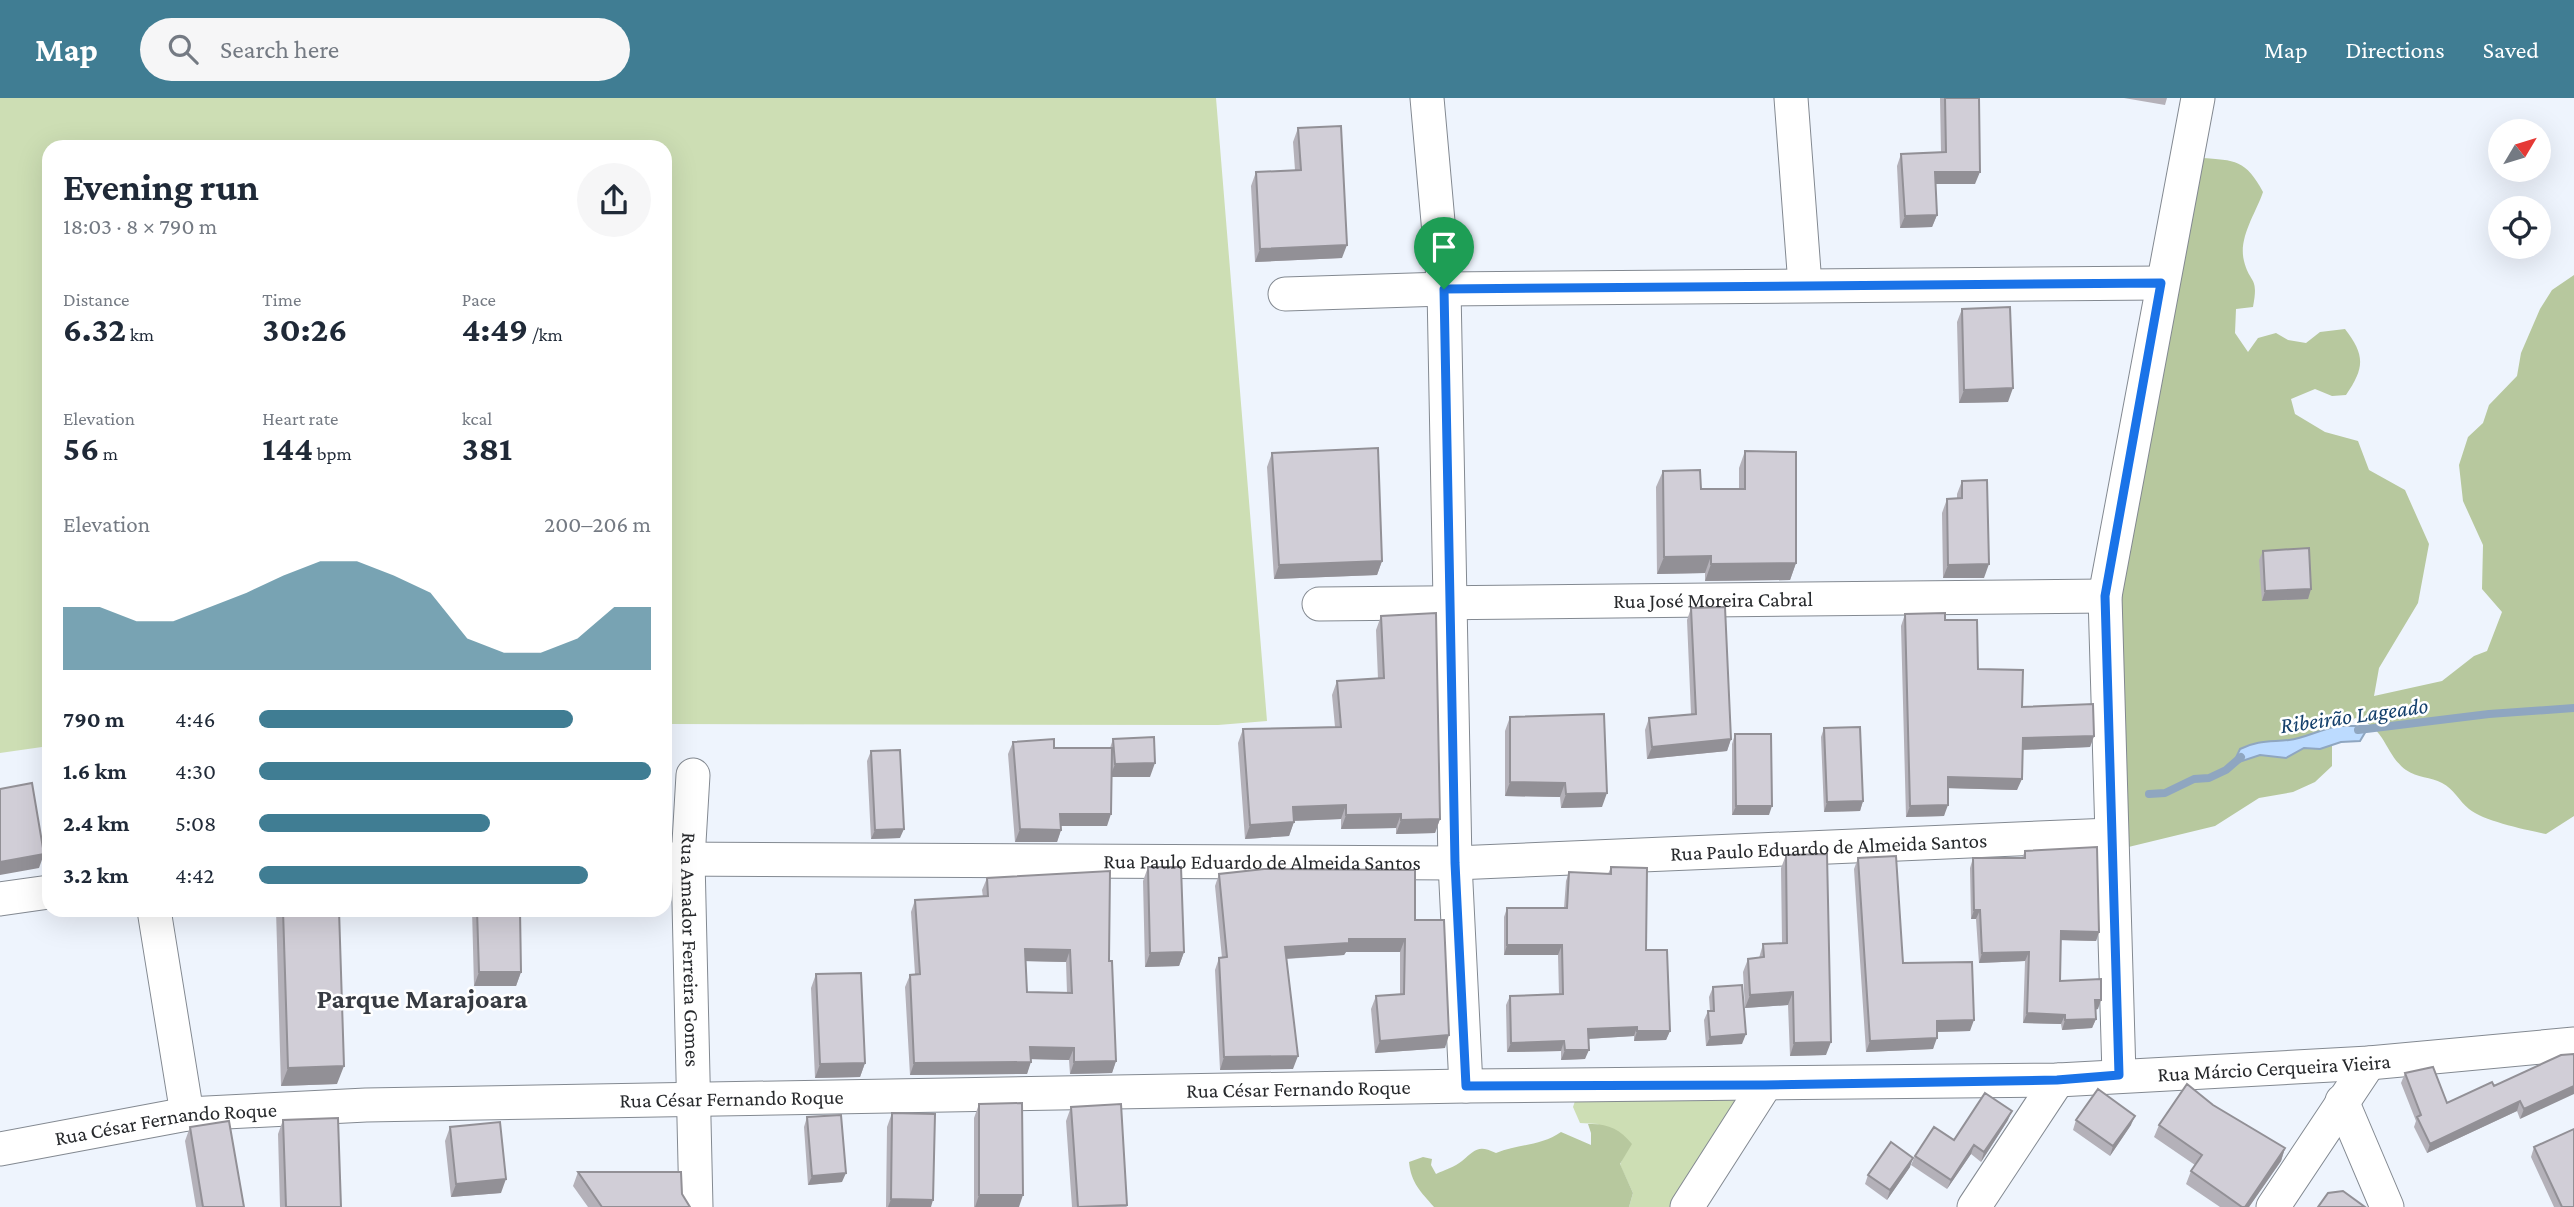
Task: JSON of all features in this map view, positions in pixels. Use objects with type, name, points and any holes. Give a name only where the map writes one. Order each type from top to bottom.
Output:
[{"type":"street","points":[[1427,98],[1444,289],[1455,863],[1466,1086]]},
{"type":"street","points":[[1791,98],[1805,285]]},
{"type":"street","points":[[2119,1075],[2105,596],[2161,283],[2198,98]]},
{"type":"street","points":[[1285,294],[1444,289],[2161,283]]},
{"type":"street","name":"Rua José Moreira Cabral","points":[[1319,604],[1450,600],[2105,596]]},
{"type":"street","name":"Rua Amador Ferreira Gomes","points":[[694,775],[677,859],[695,1101],[696,1207]]},
{"type":"street","name":"Rua Paulo Eduardo de Almeida Santos","points":[[677,859],[1455,863],[2111,835]]},
{"type":"street","points":[[0,899],[42,893]]},
{"type":"street","points":[[155,917],[187,1114]]},
{"type":"street","name":"Rua Márcio Cerqueira Vieira","points":[[1466,1086],[2057,1080],[2369,1063],[2574,1044]]},
{"type":"street","points":[[2273,1207],[2369,1063]]},
{"type":"street","points":[[1974,1207],[2057,1080]]},
{"type":"street","points":[[1688,1207],[1765,1085]]},
{"type":"street","name":"Rua César Fernando Roque","points":[[0,1149],[187,1114],[366,1105],[1466,1086]]},
{"type":"street","points":[[2342,1101],[2387,1207]]},
{"type":"green space","points":[[0,98],[1216,98],[1267,721],[1218,725],[672,724],[672,140],[42,140],[42,747],[0,753]]},
{"type":"green space","points":[[2201,158],[2238,164],[2251,173],[2263,192],[2243,243],[2244,261],[2254,285],[2255,297],[2253,307],[2236,309],[2235,333],[2248,352],[2258,338],[2276,333],[2288,340],[2306,343],[2320,332],[2345,329],[2359,354],[2357,377],[2346,395],[2332,396],[2315,389],[2291,399],[2295,414],[2325,432],[2358,441],[2369,470],[2405,490],[2429,544],[2418,603],[2379,668],[2374,696],[2442,681],[2474,656],[2487,651],[2502,612],[2482,589],[2483,545],[2463,501],[2459,465],[2468,437],[2483,423],[2489,405],[2517,376],[2521,353],[2540,309],[2552,290],[2574,275],[2574,816],[2546,834],[2476,813],[2438,781],[2406,770],[2373,727],[2355,718],[2332,745],[2332,766],[2315,782],[2293,792],[2259,798],[2215,826],[2112,851],[2105,596]]},
{"type":"green space","points":[[1765,1085],[1687,1207],[1629,1207],[1633,1193],[1620,1165],[1625,1152],[1598,1124],[1580,1123],[1573,1107],[1576,1098]]},
{"type":"green space","points":[[1588,1124],[1613,1128],[1632,1144],[1620,1164],[1633,1193],[1629,1207],[1434,1207],[1417,1187],[1410,1169],[1409,1162],[1423,1157],[1432,1159],[1431,1165],[1436,1174],[1456,1165],[1474,1151],[1485,1149],[1496,1153],[1546,1140],[1561,1132],[1591,1145]]},
{"type":"water","points":[[2338,726],[2369,726],[2360,741],[2341,742],[2320,749],[2304,748],[2286,758],[2260,755],[2233,764],[2240,749],[2246,746],[2295,739]]},
{"type":"building","points":[[1945,98],[1979,98],[1980,172],[1935,172],[1937,215],[1905,216],[1901,154],[1946,152]]},
{"type":"building","points":[[1341,126],[1347,245],[1260,249],[1256,172],[1301,170],[1298,128]]},
{"type":"building","points":[[2010,307],[2013,388],[1964,390],[1962,309]]},
{"type":"building","points":[[1378,448],[1382,561],[1279,565],[1272,453]]},
{"type":"building","points":[[1745,451],[1796,452],[1796,563],[1711,564],[1711,556],[1664,557],[1663,471],[1700,470],[1701,489],[1745,489]]},
{"type":"building","points":[[1987,480],[1989,564],[1948,565],[1947,499],[1962,498],[1962,481]]},
{"type":"building","points":[[2309,548],[2311,589],[2265,591],[2263,551]]},
{"type":"building","points":[[1725,607],[1731,739],[1652,747],[1649,718],[1696,714],[1691,608]]},
{"type":"building","points":[[1436,613],[1440,819],[1401,820],[1401,814],[1346,815],[1346,805],[1293,807],[1294,822],[1250,825],[1243,729],[1341,727],[1337,681],[1384,678],[1381,616]]},
{"type":"building","points":[[1945,613],[1945,620],[1977,620],[1978,669],[2023,670],[2022,707],[2093,704],[2094,736],[2023,738],[2022,779],[1948,777],[1948,805],[1910,806],[1905,614]]},
{"type":"building","points":[[1604,714],[1607,793],[1566,794],[1565,783],[1510,782],[1510,717]]},
{"type":"building","points":[[1860,727],[1863,801],[1827,802],[1824,728]]},
{"type":"building","points":[[1735,734],[1771,734],[1772,806],[1736,806]]},
{"type":"building","points":[[1154,737],[1155,763],[1115,764],[1113,739]]},
{"type":"building","points":[[1054,739],[1054,748],[1112,748],[1111,814],[1060,814],[1061,830],[1020,829],[1013,742]]},
{"type":"building","points":[[900,750],[904,829],[875,830],[871,751]]},
{"type":"building","points":[[32,783],[42,854],[0,862],[0,789]]},
{"type":"building","points":[[2097,847],[2099,932],[2061,931],[2060,981],[2101,979],[2101,1000],[2095,1000],[2096,1019],[2065,1020],[2065,1015],[2027,1013],[2029,952],[1982,953],[1980,910],[1974,910],[1973,858],[2025,858],[2025,851]]},
{"type":"building","points":[[1827,854],[1831,1042],[1794,1043],[1793,992],[1750,995],[1748,959],[1764,957],[1763,944],[1787,943],[1786,855]]},
{"type":"building","points":[[1896,856],[1903,963],[1972,962],[1974,1020],[1937,1021],[1937,1038],[1870,1041],[1858,858]]},
{"type":"building","points":[[1148,867],[1181,867],[1184,952],[1150,953]]},
{"type":"building","points":[[1611,867],[1647,868],[1646,950],[1667,950],[1670,1031],[1637,1031],[1637,1027],[1588,1029],[1589,1050],[1565,1050],[1564,1041],[1511,1043],[1510,996],[1563,994],[1562,945],[1507,945],[1507,908],[1567,908],[1569,872],[1611,874]]},
{"type":"building","points":[[1264,869],[1415,870],[1415,920],[1444,920],[1449,1035],[1380,1041],[1376,996],[1404,994],[1405,939],[1349,939],[1349,943],[1285,947],[1298,1056],[1224,1057],[1219,958],[1227,957],[1219,874]]},
{"type":"building","points":[[1110,871],[1109,961],[1112,961],[1116,1061],[1074,1062],[1074,1048],[1030,1047],[1031,1062],[914,1063],[910,975],[920,974],[915,900],[988,896],[987,878]],"holes":[[[1025,949],[1070,950],[1072,993],[1027,992]]]},
{"type":"building","points":[[283,917],[339,917],[344,1066],[288,1068]]},
{"type":"building","points":[[477,917],[520,917],[521,972],[479,972]]},
{"type":"building","points":[[861,973],[865,1063],[820,1064],[816,974]]},
{"type":"building","points":[[1742,985],[1746,1034],[1710,1037],[1708,1011],[1714,1011],[1713,987]]},
{"type":"building","points":[[2574,1054],[2574,1086],[2524,1109],[2520,1101],[2430,1144],[2417,1117],[2421,1115],[2405,1073],[2433,1067],[2447,1103],[2492,1082],[2494,1086],[2561,1055]]},
{"type":"building","points":[[2187,1084],[2213,1105],[2285,1148],[2245,1207],[2191,1171],[2202,1155],[2159,1125]]},
{"type":"building","points":[[2098,1089],[2135,1116],[2113,1146],[2076,1120]]},
{"type":"building","points":[[1985,1093],[2012,1111],[1984,1152],[1974,1145],[1951,1180],[1915,1156],[1934,1127],[1954,1140]]},
{"type":"building","points":[[1022,1103],[1023,1195],[979,1195],[979,1104]]},
{"type":"building","points":[[1121,1104],[1127,1205],[1078,1207],[1071,1107]]},
{"type":"building","points":[[892,1113],[935,1114],[933,1200],[891,1199]]},
{"type":"building","points":[[841,1115],[846,1173],[812,1176],[807,1117]]},
{"type":"building","points":[[338,1118],[341,1207],[286,1207],[283,1120]]},
{"type":"building","points":[[229,1121],[244,1207],[203,1207],[190,1127]]},
{"type":"building","points":[[500,1122],[506,1179],[456,1184],[450,1127]]},
{"type":"building","points":[[2574,1129],[2574,1207],[2562,1207],[2534,1147]]},
{"type":"building","points":[[1891,1142],[1913,1158],[1890,1190],[1868,1175]]},
{"type":"building","points":[[578,1172],[681,1172],[682,1194],[690,1207],[602,1207]]},
{"type":"building","points":[[2343,1191],[2365,1207],[2318,1207],[2328,1193]]},
{"type":"waterway","name":"Ribeirão Lageado","points":[[2358,730],[2489,714],[2574,708]]},
{"type":"waterway","name":"Ribeirão Lageado","points":[[2149,794],[2165,793],[2194,779],[2209,778],[2226,770],[2241,757]]},
{"type":"district","name":"Parque Marajoara","points":[[422,998]]},
{"type":"route","points":[[2161,283],[2105,596],[2119,1075],[2057,1080],[1765,1085],[1466,1086],[1455,863],[1444,289],[2161,283]]}]
